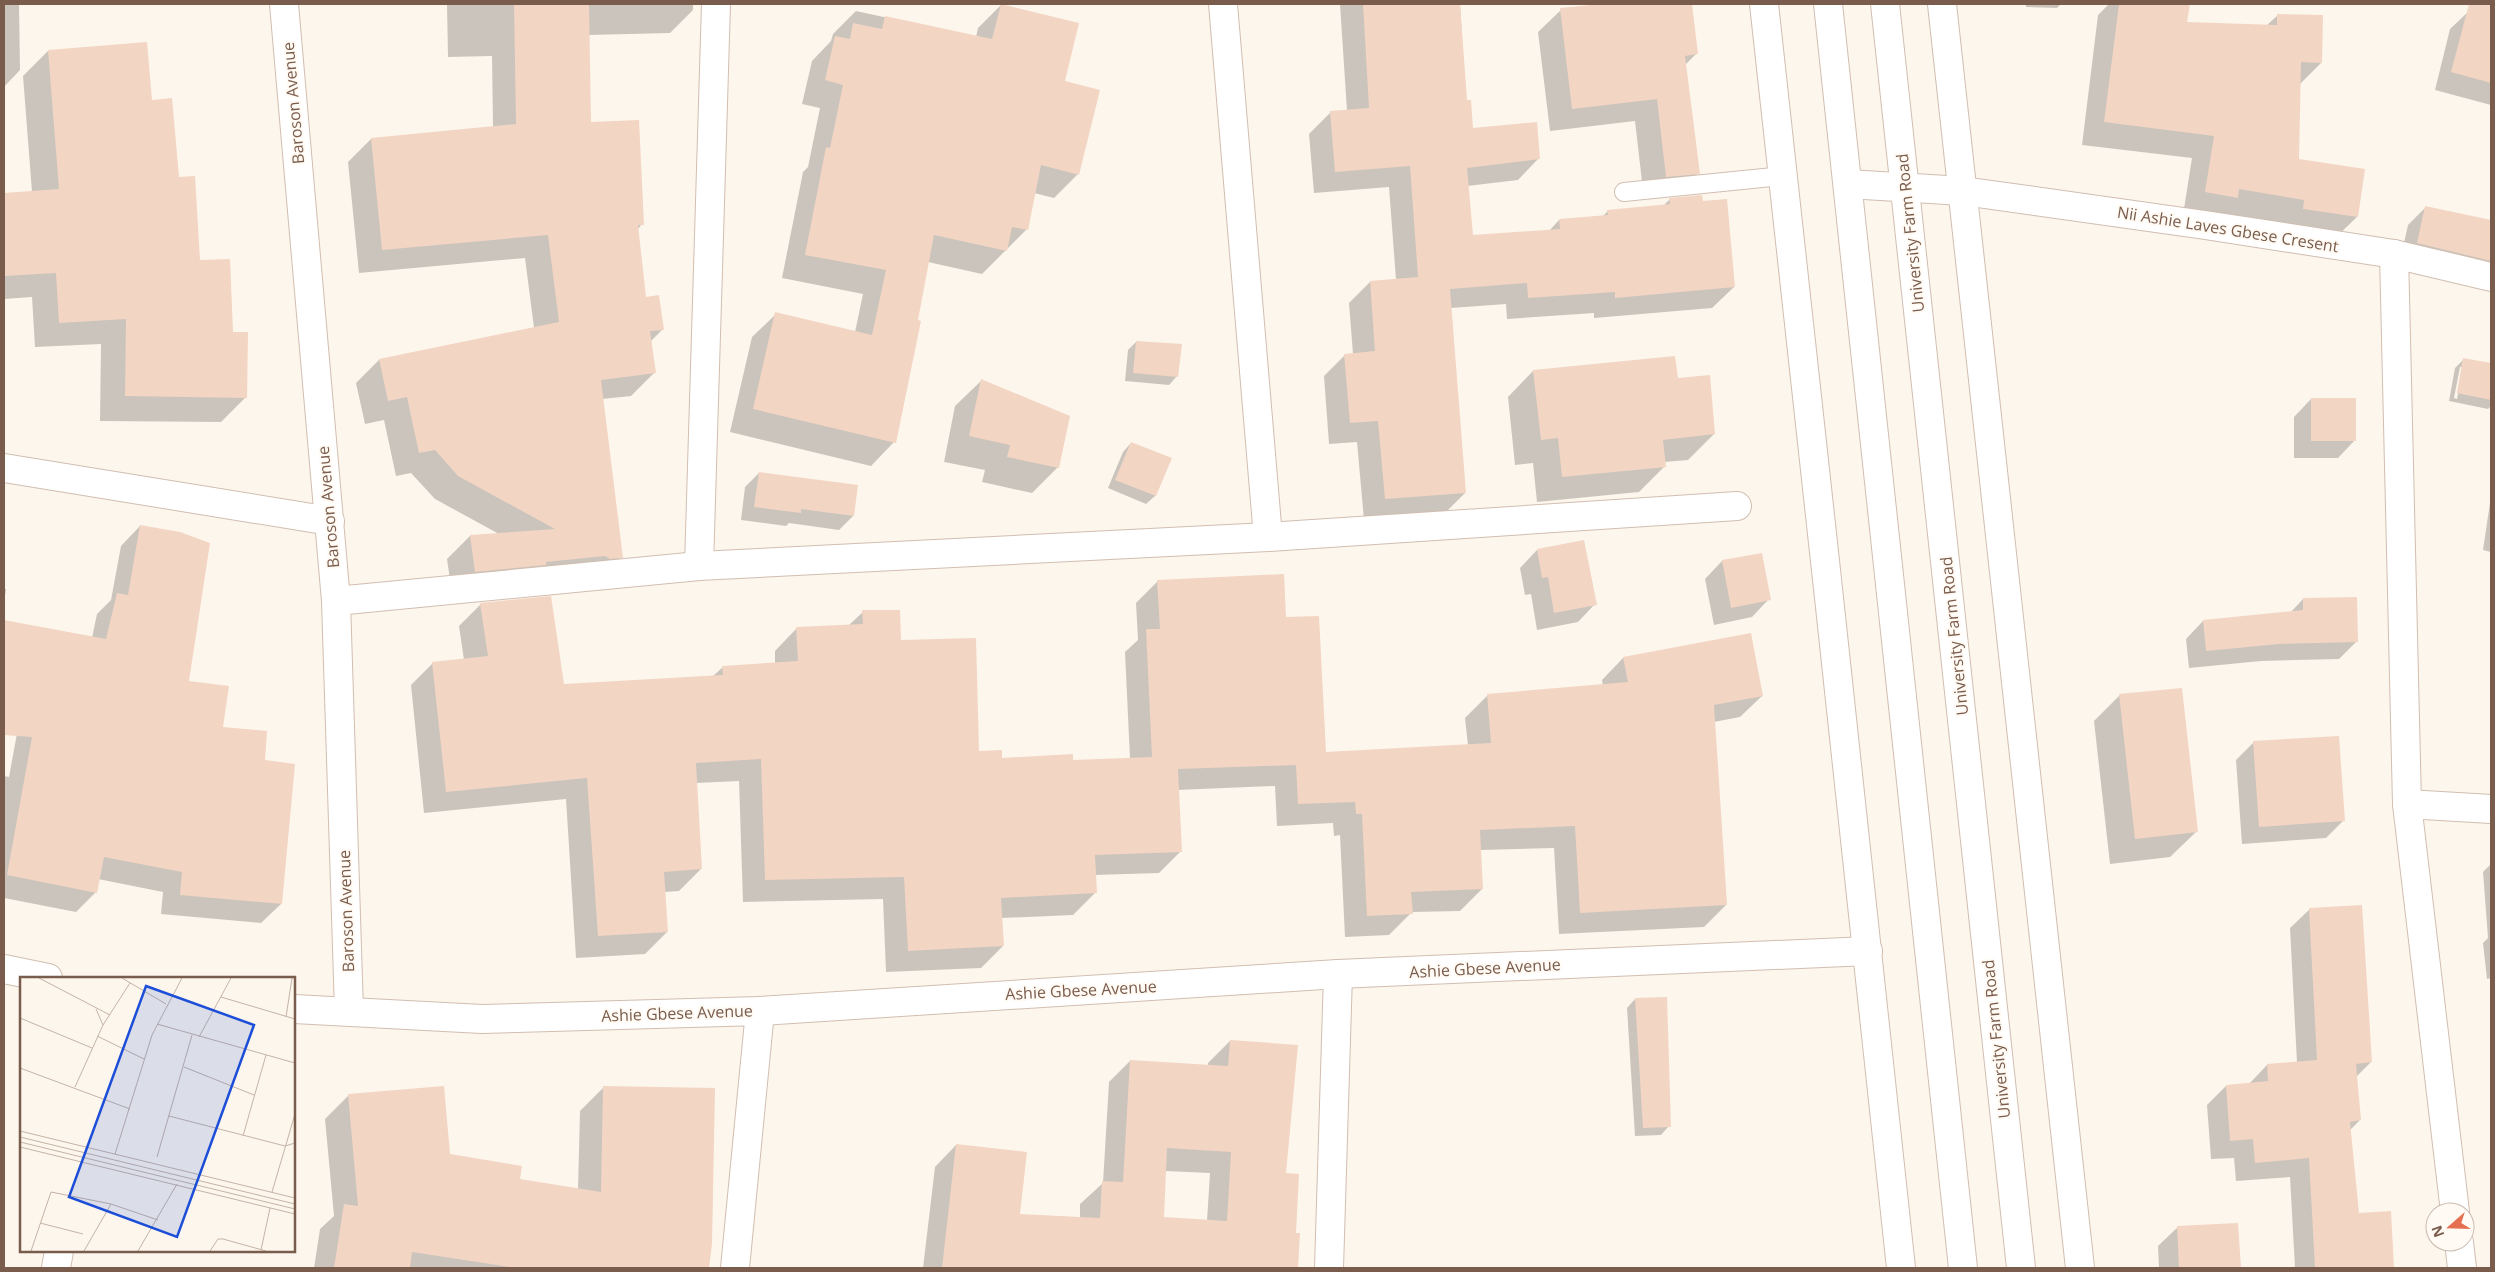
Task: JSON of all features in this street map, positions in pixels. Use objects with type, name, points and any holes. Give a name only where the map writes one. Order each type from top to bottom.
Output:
[{"type":"street","name":"Baroson Avenue","points":[[284,4],[336,601],[349,1011]]},
{"type":"street","points":[[699,566],[716,4]]},
{"type":"street","points":[[1223,4],[1268,537]]},
{"type":"street","points":[[1764,4],[1901,1268]]},
{"type":"street","points":[[1828,4],[1963,1268]]},
{"type":"street","name":"University Farm Road","points":[[1885,4],[2021,1268]]},
{"type":"street","points":[[1942,4],[2080,1268]]},
{"type":"street","name":"Nii Ashie Laves Gbese Cresent","points":[[1848,184],[1963,191],[2214,226],[2394,254],[2491,277]]},
{"type":"street","points":[[2394,254],[2407,804],[2454,1202]]},
{"type":"street","points":[[4,468],[330,521]]},
{"type":"street","points":[[336,601],[699,566],[1268,537],[1737,506]]},
{"type":"street","points":[[2407,804],[2491,809]]},
{"type":"street","name":"Ashie Gbese Avenue","points":[[295,1009],[482,1019],[760,1011],[1338,974],[1868,951]]},
{"type":"street","points":[[4,969],[43,977]]},
{"type":"street","points":[[1329,1268],[1338,974]]},
{"type":"street","points":[[735,1268],[760,1011]]},
{"type":"street","points":[[56,1268],[59,1252]]},
{"type":"street","points":[[2460,1252],[2462,1268]]},
{"type":"lane","points":[[1624,192],[1782,176]]},
{"type":"building","points":[[514,4],[589,4],[591,122],[639,120],[644,225],[638,225],[646,297],[659,295],[664,330],[650,331],[656,373],[601,380],[623,558],[610,559],[605,556],[546,562],[546,565],[475,572],[470,535],[555,529],[458,476],[435,450],[419,453],[407,397],[388,401],[379,359],[559,322],[548,235],[382,250],[371,138],[516,124]]},
{"type":"building","points":[[1001,4],[1079,23],[1065,81],[1100,90],[1079,175],[1041,165],[1028,230],[1012,227],[1007,251],[934,235],[918,320],[921,321],[896,443],[753,409],[775,312],[872,335],[886,270],[805,255],[826,147],[830,148],[843,85],[825,80],[835,36],[850,39],[853,23],[882,29],[885,16],[992,39]]},
{"type":"building","points":[[1363,4],[1460,4],[1467,100],[1471,100],[1473,128],[1537,122],[1540,159],[1467,168],[1473,235],[1560,229],[1559,219],[1608,215],[1607,210],[1670,204],[1669,198],[1702,195],[1703,201],[1727,199],[1735,287],[1615,298],[1615,292],[1528,298],[1527,283],[1450,289],[1466,493],[1385,499],[1378,421],[1350,423],[1344,354],[1375,351],[1370,281],[1418,277],[1410,166],[1335,172],[1330,111],[1369,108]]},
{"type":"building","points":[[1601,4],[1692,4],[1698,54],[1685,56],[1700,174],[1666,177],[1657,99],[1572,109],[1560,8]]},
{"type":"building","points":[[2119,4],[2190,4],[2187,22],[2277,25],[2277,14],[2323,15],[2322,63],[2301,62],[2299,159],[2365,169],[2358,217],[2303,209],[2304,200],[2239,189],[2238,198],[2205,192],[2214,136],[2104,122]]},
{"type":"building","points":[[2469,4],[2491,4],[2491,83],[2451,72]]},
{"type":"building","points":[[147,42],[152,100],[172,98],[179,177],[195,176],[200,260],[230,259],[233,332],[248,332],[247,398],[125,396],[126,319],[59,323],[56,273],[4,276],[4,193],[59,189],[48,50]]},
{"type":"building","points":[[2425,206],[2491,220],[2491,261],[2417,243]]},
{"type":"building","points":[[1136,341],[1182,344],[1178,377],[1133,373]]},
{"type":"building","points":[[1675,356],[1678,378],[1710,375],[1715,434],[1663,440],[1666,467],[1562,477],[1558,438],[1541,440],[1533,370]]},
{"type":"building","points":[[2463,358],[2491,363],[2491,400],[2457,393]]},
{"type":"building","points":[[981,379],[1070,416],[1059,468],[1007,457],[1010,445],[969,436]]},
{"type":"building","points":[[2311,398],[2356,398],[2356,441],[2311,441]]},
{"type":"building","points":[[1131,442],[1172,458],[1156,496],[1115,480]]},
{"type":"building","points":[[759,472],[858,485],[854,516],[801,509],[801,513],[754,507]]},
{"type":"building","points":[[140,525],[180,532],[210,543],[189,681],[229,686],[223,727],[267,731],[265,760],[295,764],[282,904],[180,895],[182,872],[104,857],[97,893],[7,875],[32,737],[4,735],[4,620],[106,639],[117,593],[128,595]]},
{"type":"building","points":[[1584,540],[1597,605],[1554,613],[1548,577],[1542,578],[1537,549]]},
{"type":"building","points":[[1762,553],[1771,600],[1731,608],[1722,560]]},
{"type":"building","points":[[1284,574],[1286,617],[1319,616],[1326,752],[1491,743],[1487,694],[1628,682],[1623,657],[1751,633],[1763,696],[1714,705],[1727,905],[1580,913],[1575,826],[1480,830],[1483,889],[1411,892],[1413,914],[1367,916],[1362,814],[1356,814],[1355,802],[1298,804],[1296,765],[1178,769],[1182,852],[1095,855],[1097,893],[1001,898],[1004,946],[908,951],[904,877],[765,880],[761,759],[696,763],[702,869],[664,872],[668,932],[598,936],[587,778],[446,792],[432,662],[488,656],[480,603],[551,596],[564,684],[723,675],[722,666],[798,661],[796,627],[863,624],[862,610],[900,610],[901,640],[976,638],[979,751],[1002,750],[1002,758],[1073,754],[1073,760],[1152,757],[1146,629],[1160,629],[1157,580]]},
{"type":"building","points":[[2357,597],[2358,642],[2279,644],[2206,651],[2203,620],[2303,610],[2303,598]]},
{"type":"building","points":[[2182,688],[2198,832],[2135,839],[2119,694]]},
{"type":"building","points":[[2339,736],[2345,821],[2259,827],[2253,741]]},
{"type":"building","points":[[2362,905],[2372,1062],[2356,1064],[2361,1120],[2350,1122],[2359,1213],[2391,1211],[2394,1268],[2315,1268],[2309,1158],[2255,1163],[2253,1139],[2230,1141],[2226,1085],[2268,1081],[2267,1064],[2317,1060],[2309,908]]},
{"type":"building","points":[[1667,997],[1671,1127],[1643,1128],[1635,998]]},
{"type":"building","points":[[1230,1040],[1298,1045],[1286,1173],[1299,1174],[1296,1233],[1300,1233],[1298,1268],[942,1268],[956,1144],[1027,1152],[1020,1214],[1100,1218],[1102,1181],[1123,1182],[1130,1060],[1228,1066]],"holes":[[[1167,1148],[1231,1152],[1227,1221],[1164,1217]]]},
{"type":"building","points":[[444,1086],[450,1154],[522,1166],[520,1179],[601,1192],[603,1086],[715,1088],[712,1244],[709,1268],[516,1268],[412,1252],[410,1268],[334,1268],[344,1204],[358,1206],[348,1094]]},
{"type":"building","points":[[2238,1223],[2241,1268],[2179,1268],[2177,1226]]}]
